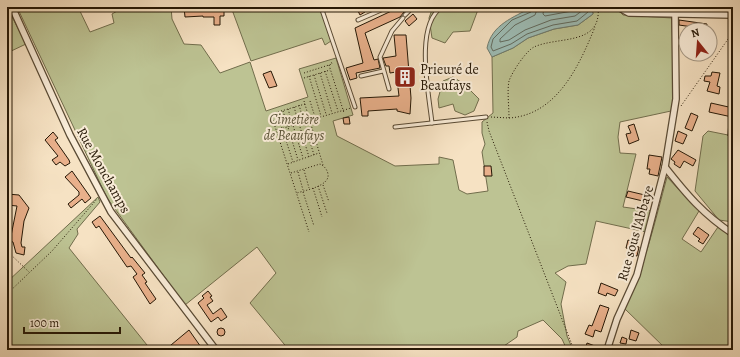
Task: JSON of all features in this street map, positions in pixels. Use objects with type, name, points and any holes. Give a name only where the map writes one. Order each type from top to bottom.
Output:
[{"type":"street","name":"Rue Monchamps","points":[[12,7],[70,135],[111,212],[216,350]]},
{"type":"street","points":[[618,7],[629,13],[733,15]]},
{"type":"street","name":"Rue sous l'Abbaye","points":[[608,350],[617,319],[638,275],[665,167],[675,109],[676,14]]},
{"type":"street","name":"Rue sous l'Abbaye","points":[[665,167],[693,202],[733,234]]},
{"type":"lane","points":[[321,7],[355,107]]},
{"type":"lane","points":[[358,20],[388,7]]},
{"type":"lane","points":[[405,15],[413,7]]},
{"type":"lane","points":[[432,122],[425,40],[430,24],[442,7]]},
{"type":"lane","points":[[389,89],[380,57],[392,31],[402,18]]},
{"type":"lane","points":[[361,76],[383,71]]},
{"type":"lane","points":[[395,127],[432,122],[486,118]]},
{"type":"path","points":[[574,350],[489,131],[486,118],[518,117],[534,111],[558,94],[570,80],[596,25],[598,7]]},
{"type":"path","points":[[509,118],[509,81],[522,58],[534,47],[576,38],[590,32],[596,25]]},
{"type":"path","points":[[675,109],[681,106],[733,32]]},
{"type":"path","points":[[304,73],[332,64],[331,61]]},
{"type":"path","points":[[329,65],[344,113]]},
{"type":"path","points":[[304,78],[331,70]]},
{"type":"path","points":[[325,71],[338,112]]},
{"type":"path","points":[[320,73],[332,113]]},
{"type":"path","points":[[314,75],[326,115]]},
{"type":"path","points":[[309,76],[321,116]]},
{"type":"path","points":[[7,79],[12,83]]},
{"type":"path","points":[[297,193],[322,184],[328,177],[323,166],[304,101]]},
{"type":"path","points":[[310,101],[315,118]]},
{"type":"path","points":[[305,104],[271,114],[309,232]]},
{"type":"path","points":[[299,105],[314,155]]},
{"type":"path","points":[[294,107],[309,156]]},
{"type":"path","points":[[276,130],[355,107]]},
{"type":"path","points":[[288,109],[303,158]]},
{"type":"path","points":[[283,111],[298,160]]},
{"type":"path","points":[[277,112],[293,162]]},
{"type":"path","points":[[287,164],[319,153]]},
{"type":"path","points":[[290,173],[316,165],[323,166]]},
{"type":"path","points":[[303,169],[310,189]]},
{"type":"path","points":[[297,171],[314,226]]},
{"type":"path","points":[[322,184],[328,202]]},
{"type":"path","points":[[318,186],[327,213]]},
{"type":"path","points":[[312,188],[322,217]]},
{"type":"path","points":[[7,294],[52,251],[102,195]]},
{"type":"path","points":[[7,251],[29,272]]},
{"type":"green space","points":[[7,7],[26,44],[7,53],[7,42],[11,41],[7,31]]},
{"type":"green space","name":"Cimetière de Beaufays","points":[[17,7],[78,7],[90,32],[114,23],[112,14],[124,7],[171,7],[172,19],[184,44],[201,45],[220,73],[250,62],[266,111],[308,97],[299,69],[336,58],[353,115],[333,121],[337,136],[395,166],[439,164],[439,157],[453,160],[459,190],[467,194],[488,191],[482,152],[485,144],[482,133],[482,122],[493,113],[492,57],[513,48],[528,38],[554,29],[578,25],[593,14],[592,7],[616,7],[623,15],[672,18],[674,94],[671,111],[620,122],[618,137],[620,153],[636,154],[623,207],[652,211],[646,232],[596,221],[586,264],[568,266],[555,273],[566,282],[561,304],[567,336],[573,350],[567,350],[562,339],[543,320],[518,331],[517,337],[501,348],[486,350],[289,350],[250,303],[276,273],[257,247],[185,305],[107,198]]},
{"type":"green space","points":[[231,7],[320,7],[331,41],[325,45],[322,38],[251,61]]},
{"type":"green space","points":[[433,7],[479,7],[470,31],[453,32],[445,43],[432,38],[429,18]]},
{"type":"green space","points":[[686,7],[733,7],[733,13],[685,10]]},
{"type":"green space","points":[[453,77],[464,84],[479,99],[474,111],[465,115],[455,111],[453,104],[439,108],[438,99],[443,81]]},
{"type":"green space","points":[[708,131],[733,136],[733,222],[719,220],[695,191],[703,136]]},
{"type":"green space","points":[[667,177],[699,211],[682,239],[701,252],[718,227],[733,237],[733,350],[667,350],[624,308],[644,260]]},
{"type":"green space","points":[[98,197],[100,202],[77,229],[78,234],[69,248],[151,350],[7,350],[7,282]]},
{"type":"water","points":[[532,7],[592,7],[593,14],[578,25],[554,29],[528,38],[513,48],[492,57],[487,48],[493,33],[498,27],[511,18]]},
{"type":"building","points":[[184,7],[212,8],[213,11],[224,11],[224,16],[220,16],[220,25],[214,25],[214,17],[185,17]]},
{"type":"building","points":[[356,7],[363,7],[365,12],[360,15]]},
{"type":"building","points":[[400,7],[404,12],[400,17],[365,33],[374,60],[378,59],[380,68],[356,73],[357,78],[350,80],[346,68],[363,63],[355,28]]},
{"type":"building","points":[[413,14],[417,19],[409,26],[405,21]]},
{"type":"building","points":[[679,20],[693,22],[679,22]]},
{"type":"building","points":[[394,35],[406,35],[411,98],[410,114],[397,111],[397,109],[368,111],[368,116],[362,116],[360,98],[399,96],[396,72],[390,73],[389,66],[386,66],[383,58],[396,56]]},
{"type":"building","points":[[271,71],[277,86],[269,88],[263,74]]},
{"type":"building","points":[[712,72],[720,73],[717,86],[720,87],[719,94],[707,91],[710,82],[704,81],[705,76],[711,76]]},
{"type":"building","points":[[711,103],[733,108],[732,117],[709,112]]},
{"type":"building","points":[[691,113],[698,116],[692,131],[685,128]]},
{"type":"building","points":[[349,117],[350,124],[344,124],[343,118]]},
{"type":"building","points":[[729,119],[733,120],[733,136],[728,136]]},
{"type":"building","points":[[634,124],[639,140],[629,144],[626,134],[631,133],[628,126]]},
{"type":"building","points":[[678,131],[687,135],[683,144],[675,141]]},
{"type":"building","points":[[53,132],[58,138],[55,140],[69,160],[70,163],[65,166],[60,162],[56,165],[52,160],[58,156],[45,140]]},
{"type":"building","points":[[678,150],[696,160],[693,166],[684,161],[680,168],[674,164],[675,162],[671,159]]},
{"type":"building","points":[[649,155],[662,157],[658,176],[649,174],[650,169],[647,169]]},
{"type":"building","points":[[484,166],[491,166],[492,176],[484,176]]},
{"type":"building","points":[[72,171],[91,198],[85,203],[82,199],[71,208],[68,204],[79,195],[79,192],[65,177]]},
{"type":"building","points":[[628,191],[649,196],[647,202],[626,197]]},
{"type":"building","points":[[7,194],[19,195],[29,208],[24,221],[21,243],[22,247],[25,247],[24,255],[16,253],[13,242],[10,241],[17,206],[7,205]]},
{"type":"building","points":[[100,216],[131,258],[132,257],[145,273],[142,275],[147,282],[145,283],[156,299],[150,304],[133,277],[137,274],[131,266],[127,267],[99,226],[96,228],[92,222]]},
{"type":"building","points":[[698,227],[709,235],[703,244],[698,241],[700,239],[693,234]]},
{"type":"building","points":[[628,240],[634,242],[633,246],[639,247],[637,256],[629,254],[631,249],[626,248]]},
{"type":"building","points":[[601,283],[618,290],[615,296],[607,293],[606,296],[598,293]]},
{"type":"building","points":[[208,291],[212,296],[210,297],[213,301],[207,305],[213,314],[221,308],[227,317],[221,321],[218,317],[211,322],[198,303],[204,298],[202,296]]},
{"type":"building","points":[[600,305],[609,308],[601,332],[595,330],[593,337],[585,334],[589,325],[592,326]]},
{"type":"building","points":[[219,328],[223,328],[225,332],[223,336],[219,336],[217,334],[217,330]]},
{"type":"building","points":[[189,330],[203,350],[190,350],[188,346],[182,350],[165,350]]},
{"type":"building","points":[[631,330],[639,333],[636,341],[629,339]]},
{"type":"building","points":[[622,337],[627,339],[626,344],[620,343]]},
{"type":"building","points":[[587,343],[603,349],[603,350],[585,350]]},
{"type":"place","name":"Prieuré de Beaufays","points":[[405,77]]}]
